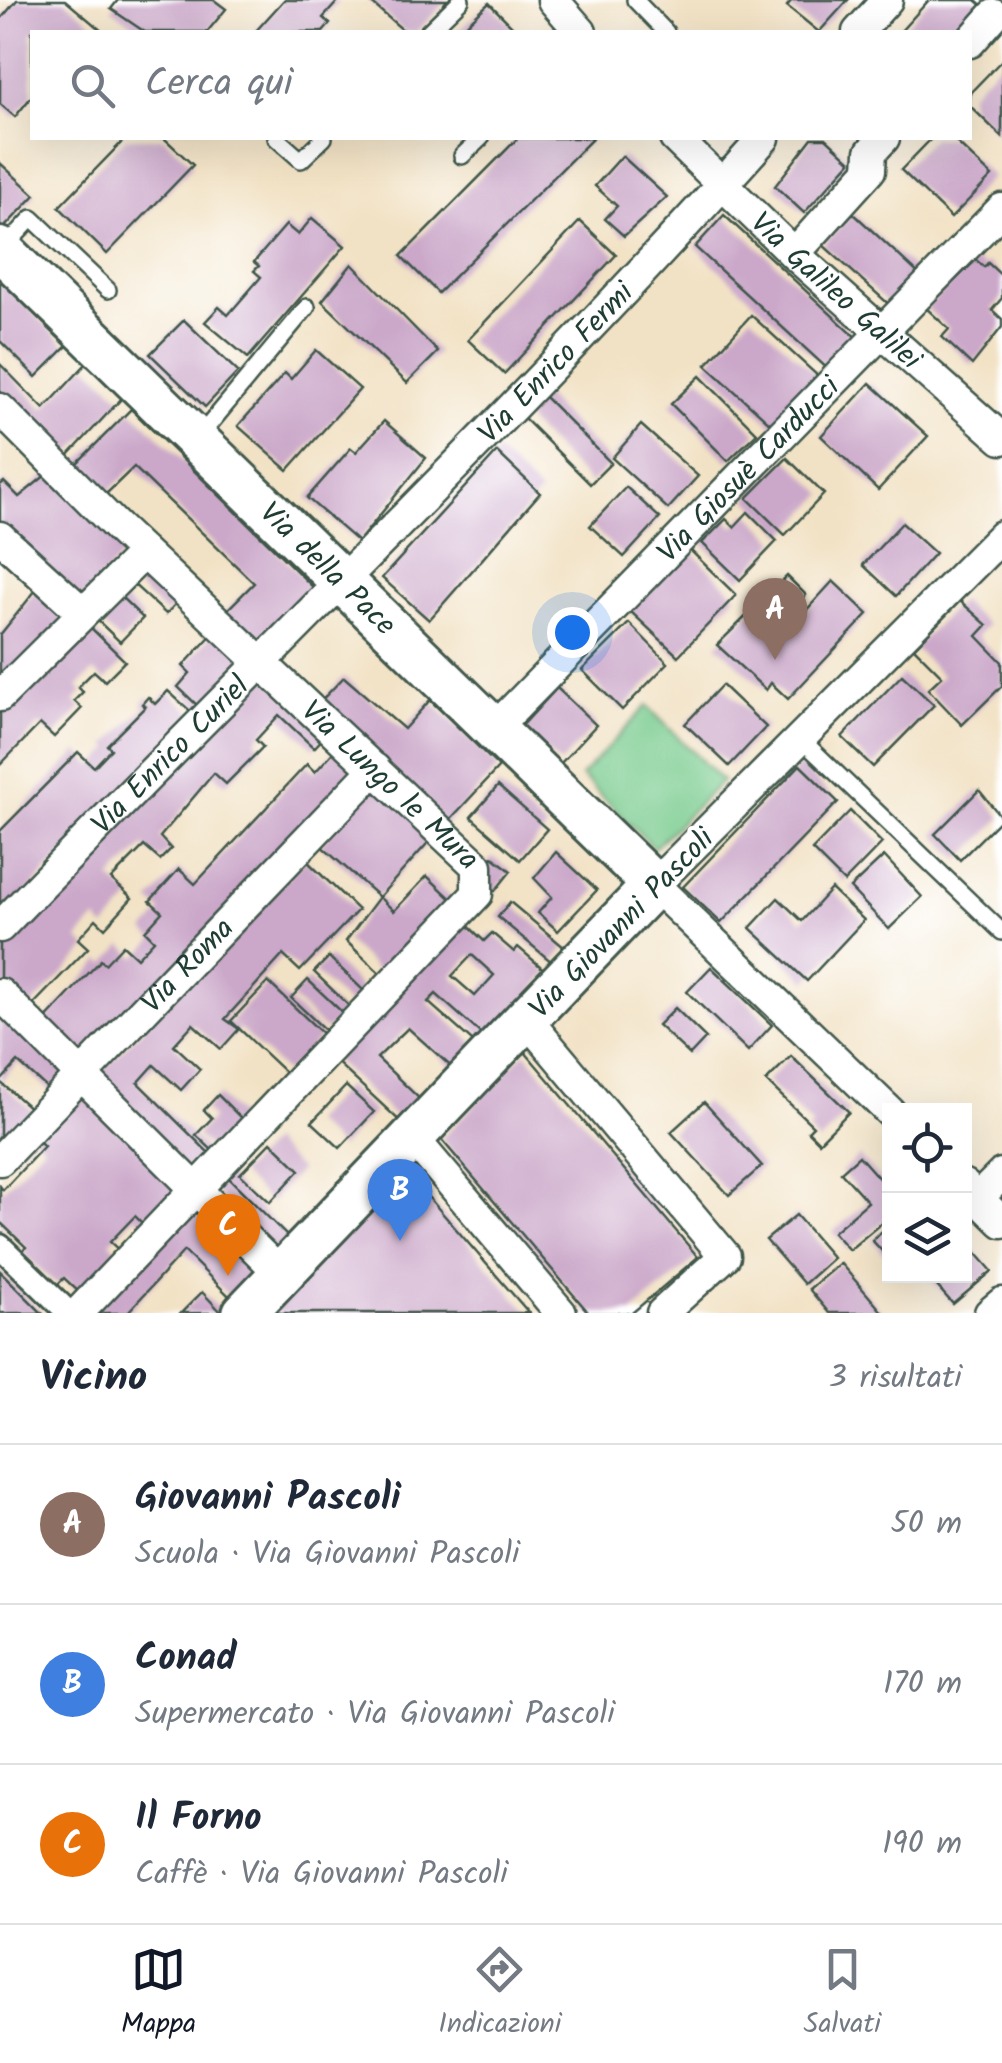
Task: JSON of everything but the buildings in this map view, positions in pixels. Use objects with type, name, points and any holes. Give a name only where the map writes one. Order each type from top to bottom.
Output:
[{"type":"main road","name":"Via della Pace","points":[[1,250],[654,885]]},
{"type":"main road","name":"Via Giovanni Pascoli","points":[[244,1313],[654,885]]},
{"type":"street","points":[[553,0],[579,30]]},
{"type":"street","points":[[860,30],[887,0]]},
{"type":"street","points":[[972,40],[994,15]]},
{"type":"street","name":"Via Galileo Galilei","points":[[677,140],[794,254],[1002,439]]},
{"type":"street","name":"Via Enrico Fermi","points":[[344,582],[762,140]]},
{"type":"street","points":[[794,254],[870,170],[871,152],[882,140]]},
{"type":"street","name":"Via Giosuè Carducci","points":[[495,728],[1002,209]]},
{"type":"street","name":"Via Lungo le Mura","points":[[0,409],[144,553],[477,866],[476,894],[78,1313]]},
{"type":"street","name":"Via Giovanni Pascoli","points":[[654,885],[1002,536]]},
{"type":"street","points":[[0,537],[81,610]]},
{"type":"street","points":[[0,696],[81,610],[144,553]]},
{"type":"street","name":"Via Enrico Curiel","points":[[0,927],[259,660],[344,582]]},
{"type":"street","name":"Via Roma","points":[[0,1160],[375,770]]},
{"type":"street","points":[[654,885],[882,1104]]},
{"type":"street","points":[[0,994],[282,1274]]},
{"type":"street","points":[[527,1020],[725,1256],[662,1313]]},
{"type":"street","points":[[412,1138],[562,1313]]},
{"type":"street","points":[[972,1191],[1002,1174]]},
{"type":"street","points":[[972,1193],[1002,1222]]},
{"type":"street","points":[[0,1246],[69,1313]]},
{"type":"street","points":[[990,1313],[1002,1303]]},
{"type":"lane","points":[[430,30],[461,0]]},
{"type":"lane","points":[[634,0],[664,30]]},
{"type":"lane","points":[[278,140],[301,160],[322,140]]},
{"type":"lane","points":[[462,156],[479,140]]},
{"type":"lane","points":[[1,250],[32,218],[108,290]]},
{"type":"lane","points":[[196,440],[307,307]]},
{"type":"lane","points":[[802,740],[1002,932]]},
{"type":"green space","points":[[647,706],[722,781],[654,848],[581,776]]},
{"type":"place","name":"Giovanni Pascoli","points":[[775,660]]},
{"type":"place","name":"Conad","points":[[400,1241]]},
{"type":"place","name":"Il Forno","points":[[228,1276]]}]
